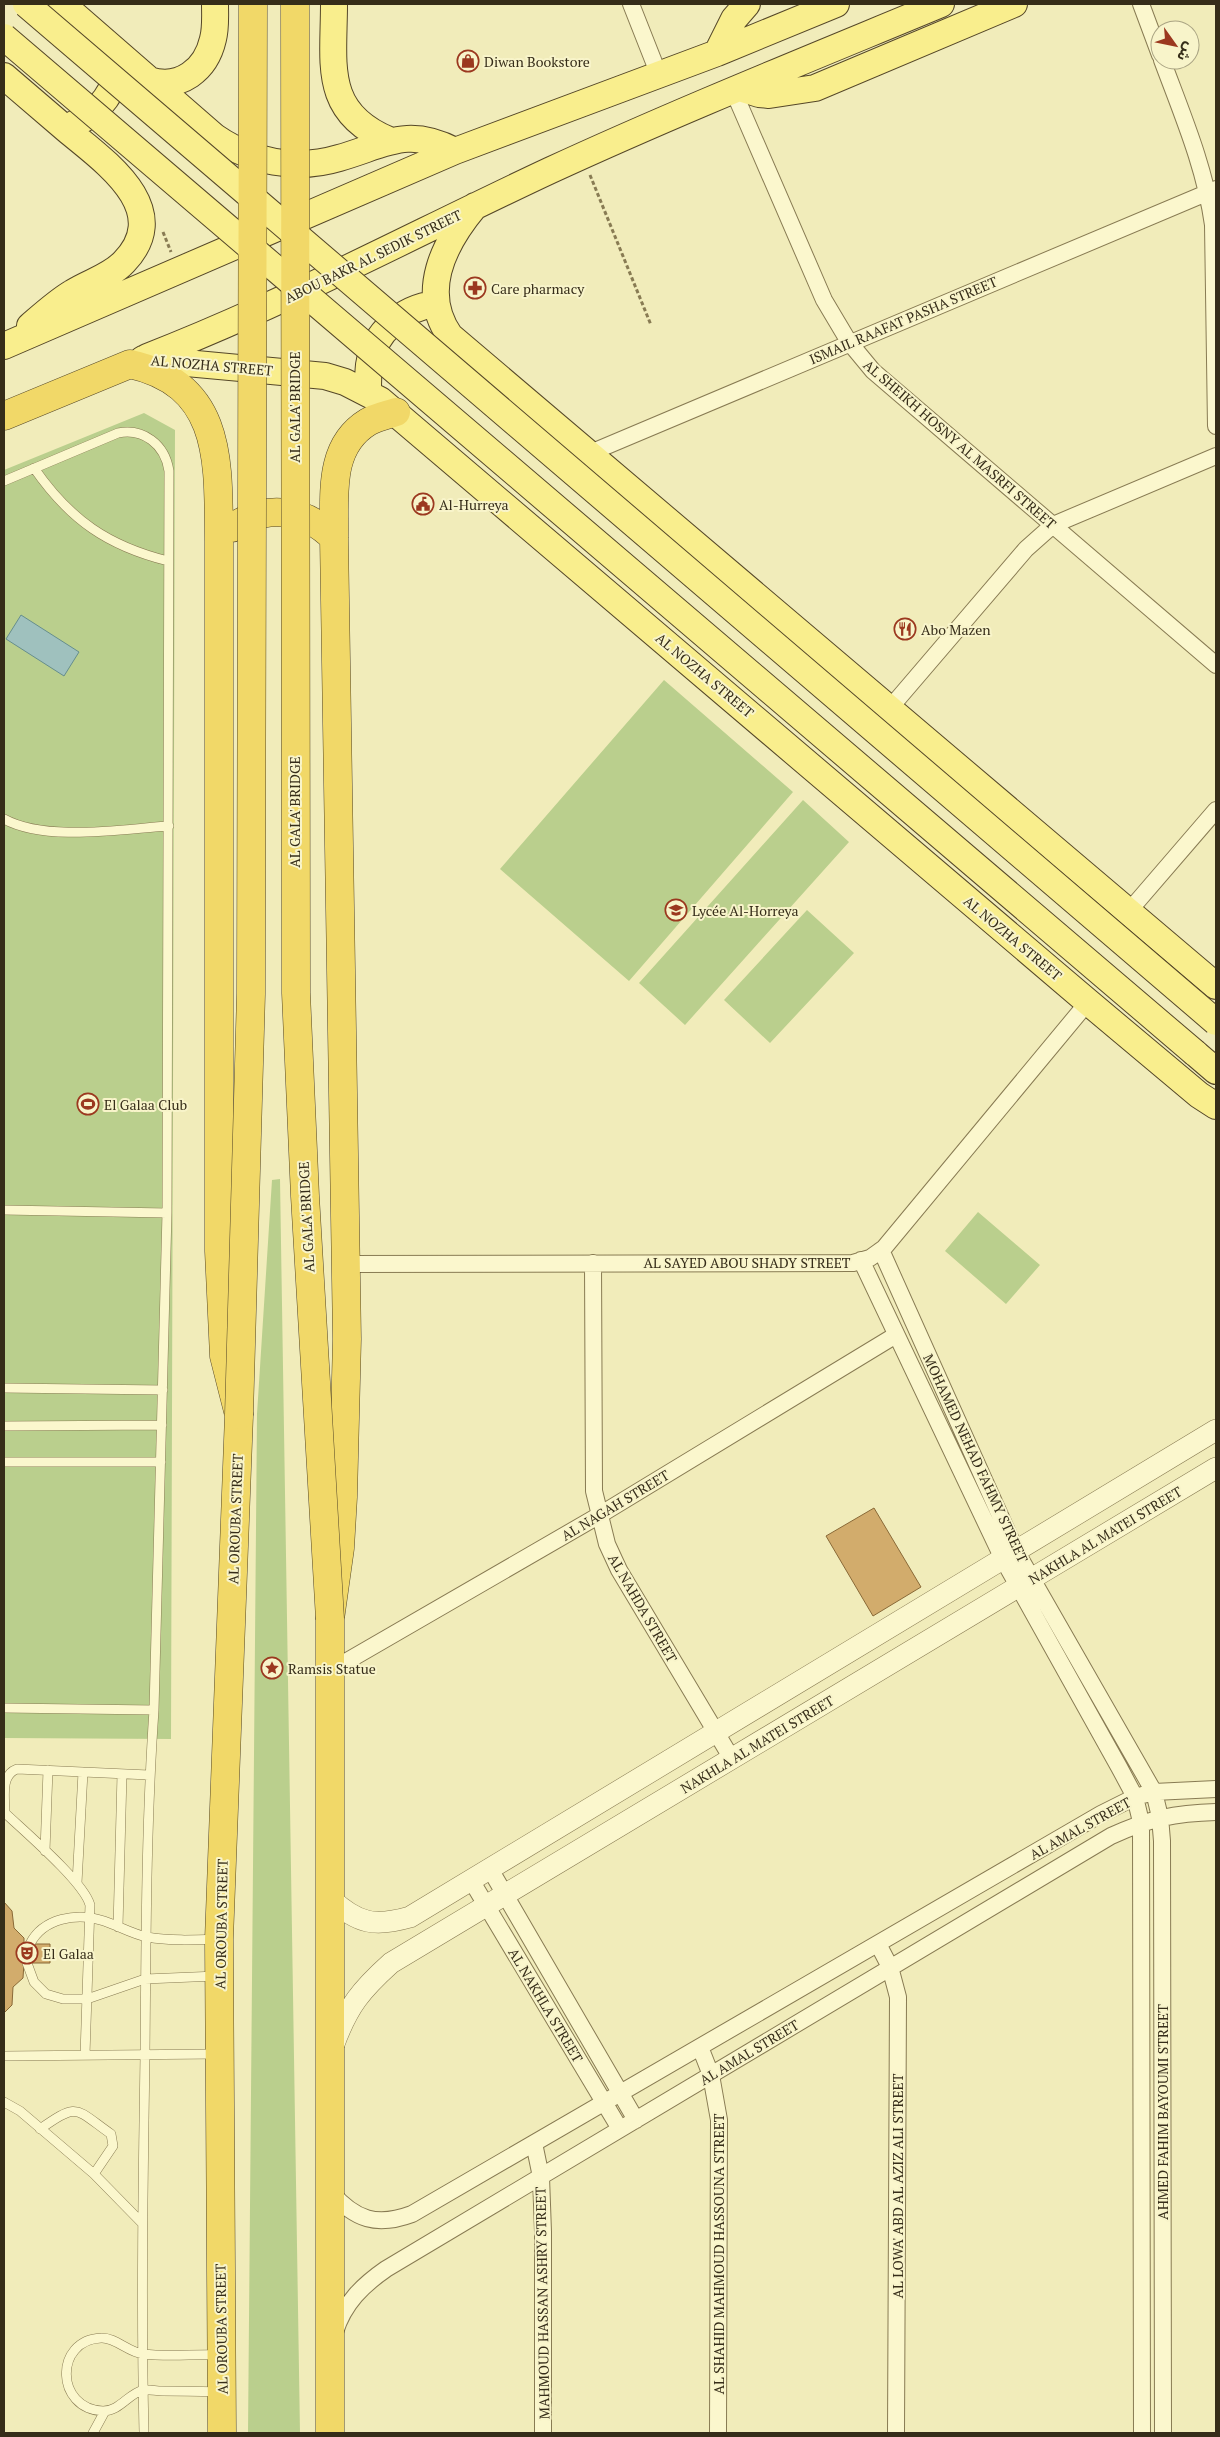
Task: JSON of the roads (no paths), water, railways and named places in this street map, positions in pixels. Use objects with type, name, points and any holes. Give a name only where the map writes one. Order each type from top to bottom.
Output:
[{"type":"highway","points":[[239,1415],[251,994],[253,4]]},
{"type":"highway","name":"AL GALA' BRIDGE","points":[[294,4],[296,993],[305,1196],[330,1619]]},
{"type":"highway","points":[[137,362],[181,387],[196,403],[208,422],[216,455],[219,541],[218,1251],[224,1356],[239,1415]]},
{"type":"highway","name":"ABOU BAKR AL SEDIK STREET","points":[[4,416],[137,362]]},
{"type":"highway","points":[[330,2433],[330,1619],[340,1548],[344,1497],[348,1339],[334,538],[335,475],[340,454],[352,435],[370,421],[396,412]]},
{"type":"highway","points":[[219,541],[228,531],[250,517],[276,511],[302,515],[325,528],[334,538]]},
{"type":"highway","name":"AL OROUBA STREET","points":[[222,2433],[219,1976],[239,1415]]},
{"type":"main road","points":[[26,4],[1216,1022]]},
{"type":"main road","points":[[62,4],[220,140],[244,153],[264,160],[296,164],[328,161],[390,140],[409,138],[428,140],[455,151]]},
{"type":"main road","points":[[149,80],[157,83],[174,83],[190,76],[202,65],[214,39],[215,4]]},
{"type":"main road","points":[[334,4],[334,71],[338,94],[359,122],[390,140]]},
{"type":"main road","points":[[717,53],[734,20],[746,4]]},
{"type":"main road","name":"ABOU BAKR AL SEDIK STREET","points":[[137,362],[284,299],[582,156],[736,89],[941,4]]},
{"type":"main road","points":[[736,89],[768,95],[815,88],[1014,4]]},
{"type":"main road","points":[[8,344],[455,151],[717,53],[826,8]]},
{"type":"main road","points":[[4,37],[1216,1071]]},
{"type":"main road","points":[[64,127],[85,119],[102,105],[108,96],[116,74],[116,52]]},
{"type":"main road","points":[[4,76],[115,170],[132,190],[140,212],[140,234],[137,245],[122,264],[62,299],[8,344]]},
{"type":"main road","points":[[475,206],[460,226],[447,249],[436,284],[435,304],[444,327],[458,344],[590,452],[1216,986]]},
{"type":"main road","points":[[368,392],[369,365],[373,352],[387,328],[408,311],[421,306],[435,304]]},
{"type":"main road","name":"AL NOZHA STREET","points":[[137,362],[311,374],[345,382],[368,392],[396,412],[1088,1002],[1199,1095],[1216,1106]]},
{"type":"street","points":[[630,4],[659,75]]},
{"type":"street","points":[[1141,4],[1150,28]]},
{"type":"street","points":[[1166,70],[1212,190],[1216,426]]},
{"type":"street","name":"AL SHEIKH HOSNY AL MASRFI STREET","points":[[736,89],[824,300],[849,342],[873,371],[1216,666]]},
{"type":"street","name":"ISMAIL RAAFAT PASHA STREET","points":[[590,452],[1212,190]]},
{"type":"street","points":[[890,708],[1026,549],[1053,525],[1216,456]]},
{"type":"street","points":[[1129,912],[1216,810]]},
{"type":"street","name":"AL SAYED ABOU SHADY STREET","points":[[347,1264],[853,1263],[862,1260],[881,1250],[1088,1002]]},
{"type":"street","name":"MOHAMED NEHAD FAHMY STREET","points":[[881,1250],[1010,1555]]},
{"type":"street","name":"MOHAMED NEHAD FAHMY STREET","points":[[862,1260],[896,1334],[1135,1797]]},
{"type":"street","name":"AL NAHDA STREET","points":[[593,1263],[593,1466],[598,1516],[607,1544],[619,1570],[732,1759]]},
{"type":"street","name":"AL NAGAH STREET","points":[[330,1671],[598,1516],[896,1334]]},
{"type":"street","points":[[331,1899],[347,1914],[367,1922],[389,1923],[410,1917],[1216,1430]]},
{"type":"street","name":"NAKHLA AL MATEI STREET","points":[[331,2051],[344,2017],[364,1987],[391,1963],[1216,1468]]},
{"type":"street","name":"MOHAMED NEHAD FAHMY STREET","points":[[1025,1583],[1154,1792]]},
{"type":"street","name":"AL AMAL STREET","points":[[331,2192],[343,2206],[358,2216],[376,2221],[394,2220],[412,2214],[1101,1814],[1135,1797],[1154,1792],[1216,1789]]},
{"type":"street","name":"AHMED FAHIM BAYOUMI STREET","points":[[1154,1792],[1160,1816],[1162,1842],[1162,2433]]},
{"type":"street","name":"AHMED FAHIM BAYOUMI STREET","points":[[1135,1797],[1141,1822],[1142,2433]]},
{"type":"street","name":"AL AMAL STREET","points":[[330,2356],[335,2330],[347,2305],[364,2284],[1111,1836],[1141,1822],[1160,1816],[1216,1812]]},
{"type":"street","name":"AL NAKHLA STREET","points":[[490,1869],[636,2120]]},
{"type":"street","name":"AL NAKHLA STREET","points":[[471,1880],[620,2129]]},
{"type":"street","name":"AL LOWA' ABD AL AZIZ ALI STREET","points":[[878,1944],[890,1967],[898,1997],[896,2433]]},
{"type":"street","name":"AL SHAHID MAHMOUD HASSOUNA STREET","points":[[700,2047],[711,2075],[719,2120],[718,2433]]},
{"type":"street","name":"MAHMOUD HASSAN ASHRY STREET","points":[[534,2143],[540,2177],[543,2232],[543,2433]]},
{"type":"lane","points":[[4,481],[118,433],[133,431],[140,432],[161,448],[168,463],[167,1212],[154,1710],[149,1775],[145,1979],[142,2223],[144,2433]]},
{"type":"lane","points":[[34,468],[57,498],[91,529],[115,544],[141,554],[168,561]]},
{"type":"lane","points":[[4,819],[36,830],[64,832],[169,826]]},
{"type":"lane","points":[[4,1210],[167,1212]]},
{"type":"lane","points":[[4,1388],[163,1390]]},
{"type":"lane","points":[[4,1426],[162,1425]]},
{"type":"lane","points":[[4,1462],[160,1462]]},
{"type":"lane","points":[[4,1708],[154,1710]]},
{"type":"lane","points":[[85,2055],[90,1918],[88,1897],[77,1883],[4,1812],[8,1774],[17,1769],[149,1775]]},
{"type":"lane","points":[[44,1852],[48,1770]]},
{"type":"lane","points":[[77,1883],[83,1772]]},
{"type":"lane","points":[[118,1927],[122,1774]]},
{"type":"lane","points":[[30,1944],[35,1933],[49,1922],[90,1918],[146,1937],[167,1940],[220,1939]]},
{"type":"lane","points":[[27,1963],[34,1982],[46,1994],[63,1999],[87,1999],[145,1979],[219,1976]]},
{"type":"lane","points":[[4,2056],[219,2054]]},
{"type":"lane","points":[[4,2102],[40,2128],[94,2174],[142,2223]]},
{"type":"lane","points":[[40,2128],[65,2112],[72,2110],[80,2112],[111,2134],[114,2146],[94,2174]]},
{"type":"lane","points":[[221,2355],[142,2354],[102,2338],[86,2342],[73,2352],[66,2368],[66,2384],[75,2399],[88,2408],[105,2411],[120,2406],[143,2390],[222,2392]]},
{"type":"lane","points":[[93,2433],[105,2411]]},
{"type":"water","points":[[21,615],[79,652],[64,676],[6,639]]},
{"type":"place","name":"Diwan Bookstore","points":[[468,61]]},
{"type":"place","name":"Care pharmacy","points":[[475,288]]},
{"type":"place","name":"Al-Hurreya","points":[[423,504]]},
{"type":"place","name":"Abo Mazen","points":[[905,629]]},
{"type":"place","name":"Lycée Al-Horreya","points":[[676,910]]},
{"type":"place","name":"El Galaa Club","points":[[88,1104]]},
{"type":"place","name":"Ramsis Statue","points":[[272,1668]]},
{"type":"place","name":"El Galaa","points":[[27,1953]]}]
